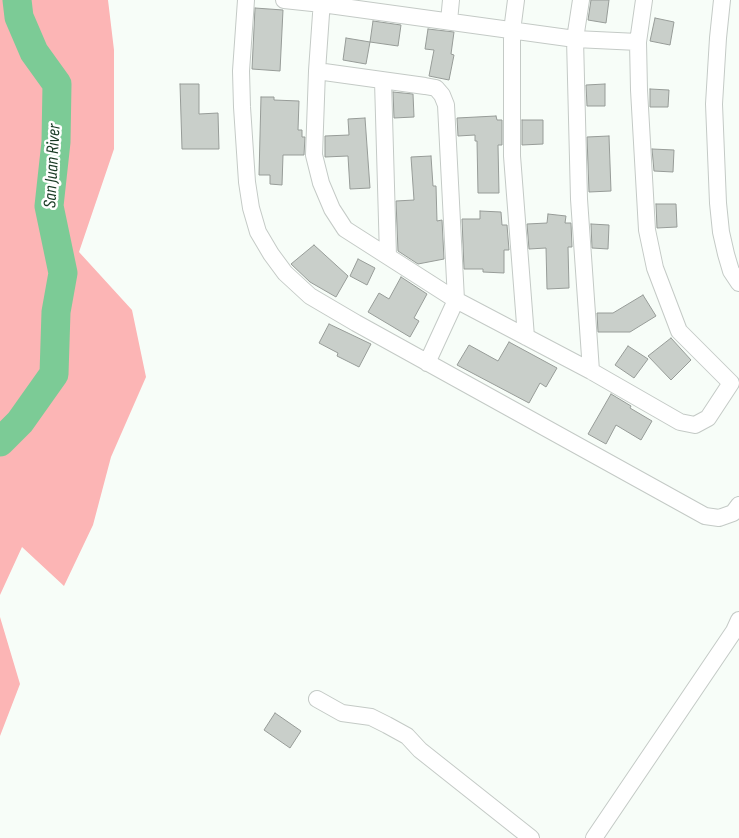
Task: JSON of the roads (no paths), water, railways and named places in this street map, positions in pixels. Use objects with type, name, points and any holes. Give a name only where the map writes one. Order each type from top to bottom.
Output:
[{"type":"street","points":[[246,0],[242,71],[243,143],[251,208],[258,232],[285,273],[310,296],[427,363],[705,516],[719,518],[733,512],[739,505]]},
{"type":"street","points":[[284,0],[388,7],[449,21],[512,31],[575,39],[638,42]]},
{"type":"street","points":[[449,21],[451,0]]},
{"type":"street","points":[[516,0],[512,31],[512,156],[526,337]]},
{"type":"street","points":[[581,0],[575,39],[579,200],[591,371]]},
{"type":"street","points":[[322,2],[316,71],[314,155],[321,182],[332,209],[345,229],[456,300],[591,371],[680,422],[695,424],[708,418],[735,385],[679,331],[655,268],[647,230],[638,42],[644,0]]},
{"type":"street","points":[[722,0],[714,104],[718,203],[721,232],[726,254],[731,271],[739,283]]},
{"type":"street","points":[[316,71],[436,88],[442,95],[446,105],[456,300],[427,363]]},
{"type":"street","points":[[383,81],[388,256]]},
{"type":"street","points":[[594,838],[734,631],[739,620]]},
{"type":"street","points":[[317,699],[342,713],[371,717],[408,736],[420,750],[530,838]]},
{"type":"waterway","name":"San Juan River","points":[[0,442],[20,422],[54,374],[56,312],[63,273],[49,206],[56,142],[57,84],[34,52],[19,17],[17,0]]}]
